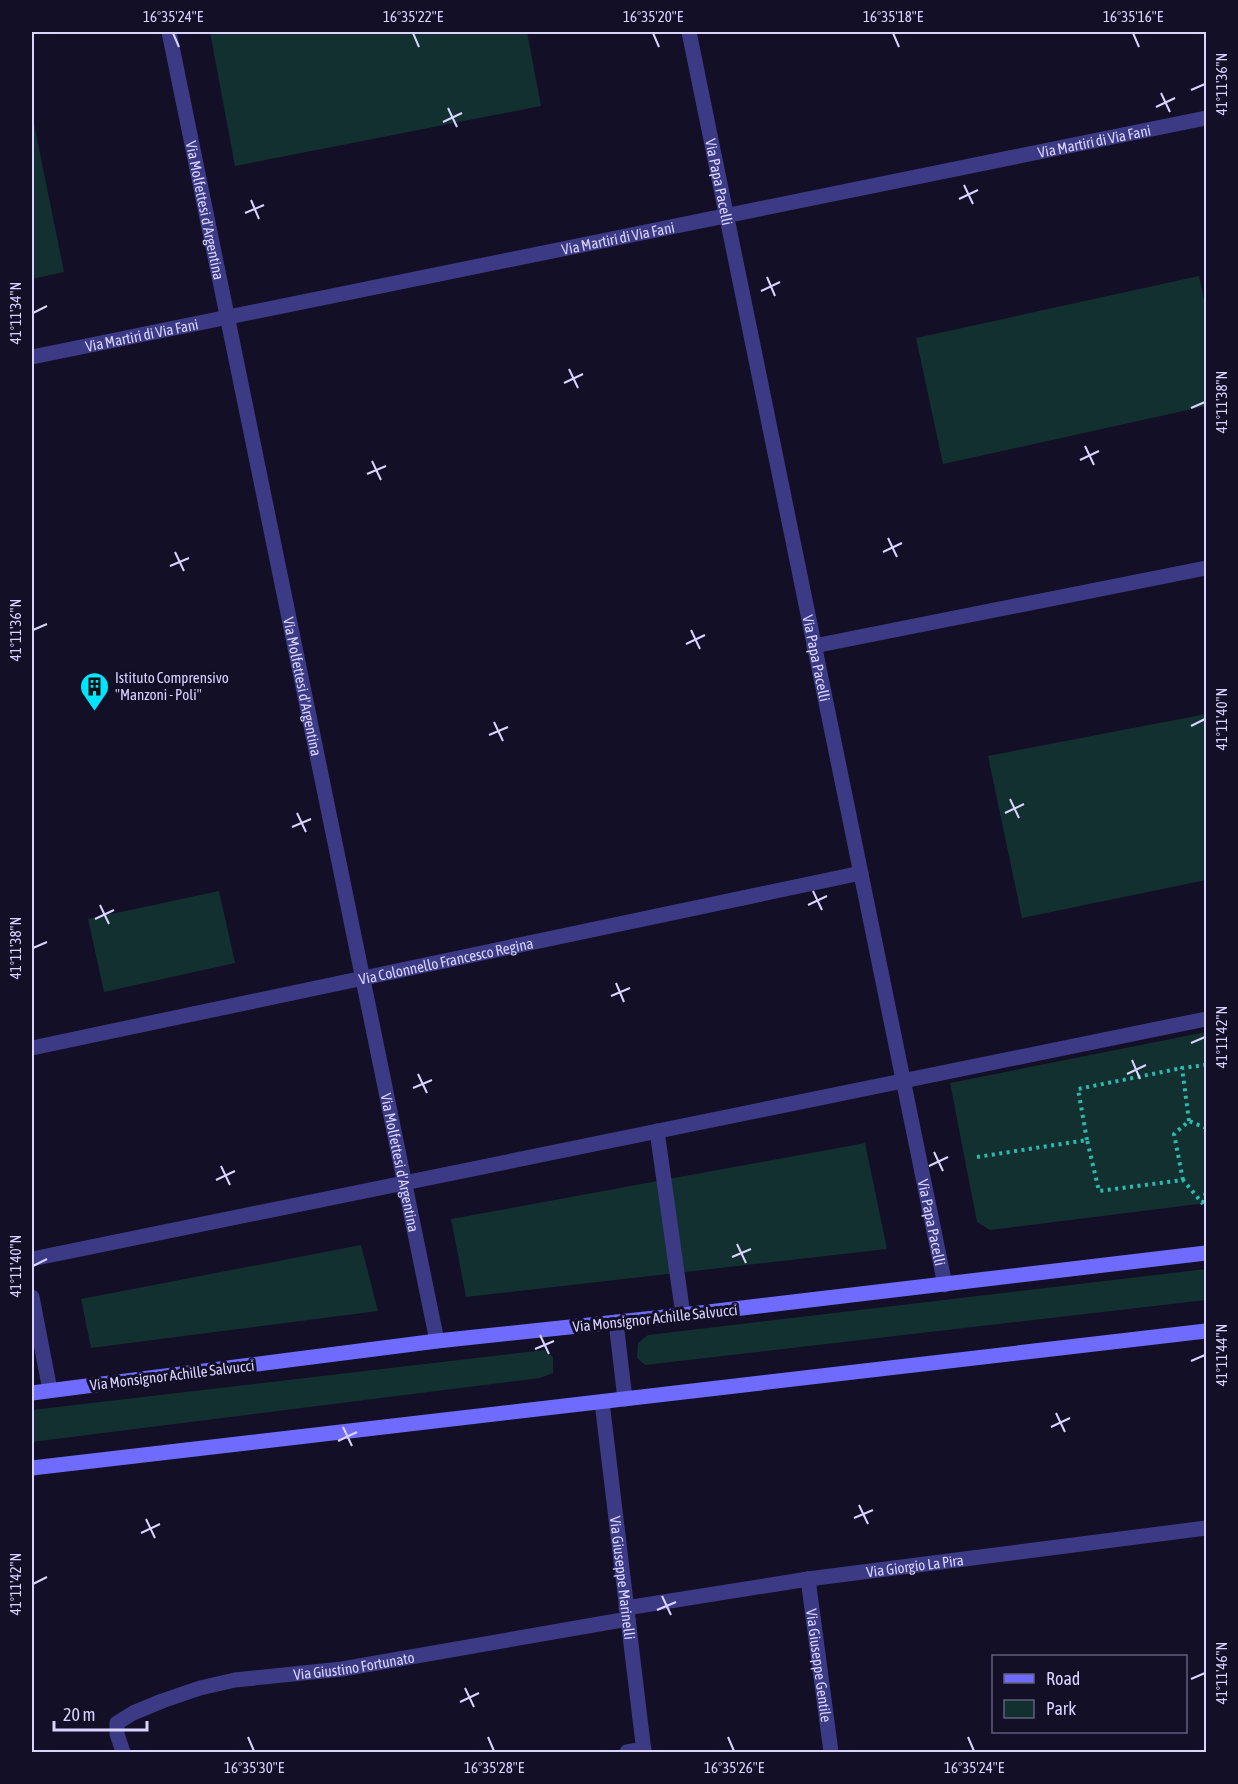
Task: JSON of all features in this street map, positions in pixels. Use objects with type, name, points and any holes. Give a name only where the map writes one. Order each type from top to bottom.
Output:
[{"type":"main road","name":"Via Monsignor Achille Salvucci","points":[[32,1393],[437,1341],[945,1285],[1206,1253]]},
{"type":"main road","points":[[32,1468],[1206,1331]]},
{"type":"street","name":"Via Molfettesi d'Argentina","points":[[169,32],[437,1341]]},
{"type":"street","name":"Via Papa Pacelli","points":[[689,32],[945,1285]]},
{"type":"street","name":"Via Martiri di Via Fani","points":[[32,357],[1206,118]]},
{"type":"street","points":[[814,646],[1206,568]]},
{"type":"street","name":"Via Colonnello Francesco Regina","points":[[32,1048],[861,873]]},
{"type":"street","points":[[32,1260],[1206,1019]]},
{"type":"street","points":[[657,1131],[682,1315]]},
{"type":"street","points":[[32,1297],[50,1390]]},
{"type":"street","points":[[616,1322],[625,1399]]},
{"type":"street","name":"Via Giuseppe Marinelli","points":[[602,1402],[644,1751]]},
{"type":"street","name":"Via Giorgio La Pira","points":[[627,1613],[808,1579],[1206,1528]]},
{"type":"street","name":"Via Giuseppe Gentile","points":[[808,1579],[831,1752]]},
{"type":"street","name":"Via Giustino Fortunato","points":[[123,1752],[117,1734],[117,1723],[133,1713],[200,1688],[235,1680],[342,1669],[627,1613]]},
{"type":"street","points":[[627,1752],[644,1751]]},
{"type":"path","points":[[1183,1179],[1099,1191],[1078,1089],[1206,1065]]},
{"type":"path","points":[[1182,1068],[1189,1121]]},
{"type":"path","points":[[1189,1121],[1206,1128]]},
{"type":"path","points":[[1189,1121],[1174,1134],[1183,1179],[1203,1204],[1206,1192]]},
{"type":"path","points":[[977,1157],[1087,1140]]},
{"type":"green space","points":[[210,32],[527,32],[541,106],[235,166]]},
{"type":"green space","points":[[32,114],[64,272],[32,279]]},
{"type":"green space","points":[[1199,276],[1206,309],[1206,406],[943,464],[916,338]]},
{"type":"green space","points":[[1206,714],[1206,880],[1022,918],[988,756]]},
{"type":"green space","points":[[219,891],[235,963],[104,992],[88,919]]},
{"type":"green space","points":[[1206,1032],[1206,1203],[990,1230],[977,1222],[950,1083]]},
{"type":"green space","points":[[865,1143],[887,1249],[466,1297],[451,1219]]},
{"type":"green space","points":[[361,1245],[378,1311],[91,1348],[81,1299]]},
{"type":"green space","points":[[1206,1269],[1206,1300],[645,1365],[637,1358],[638,1343],[648,1335]]},
{"type":"green space","points":[[544,1350],[553,1357],[553,1373],[540,1378],[32,1442],[32,1410]]},
{"type":"place","name":"Istituto Comprensivo \"Manzoni - Poli\"","points":[[94,712]]}]
